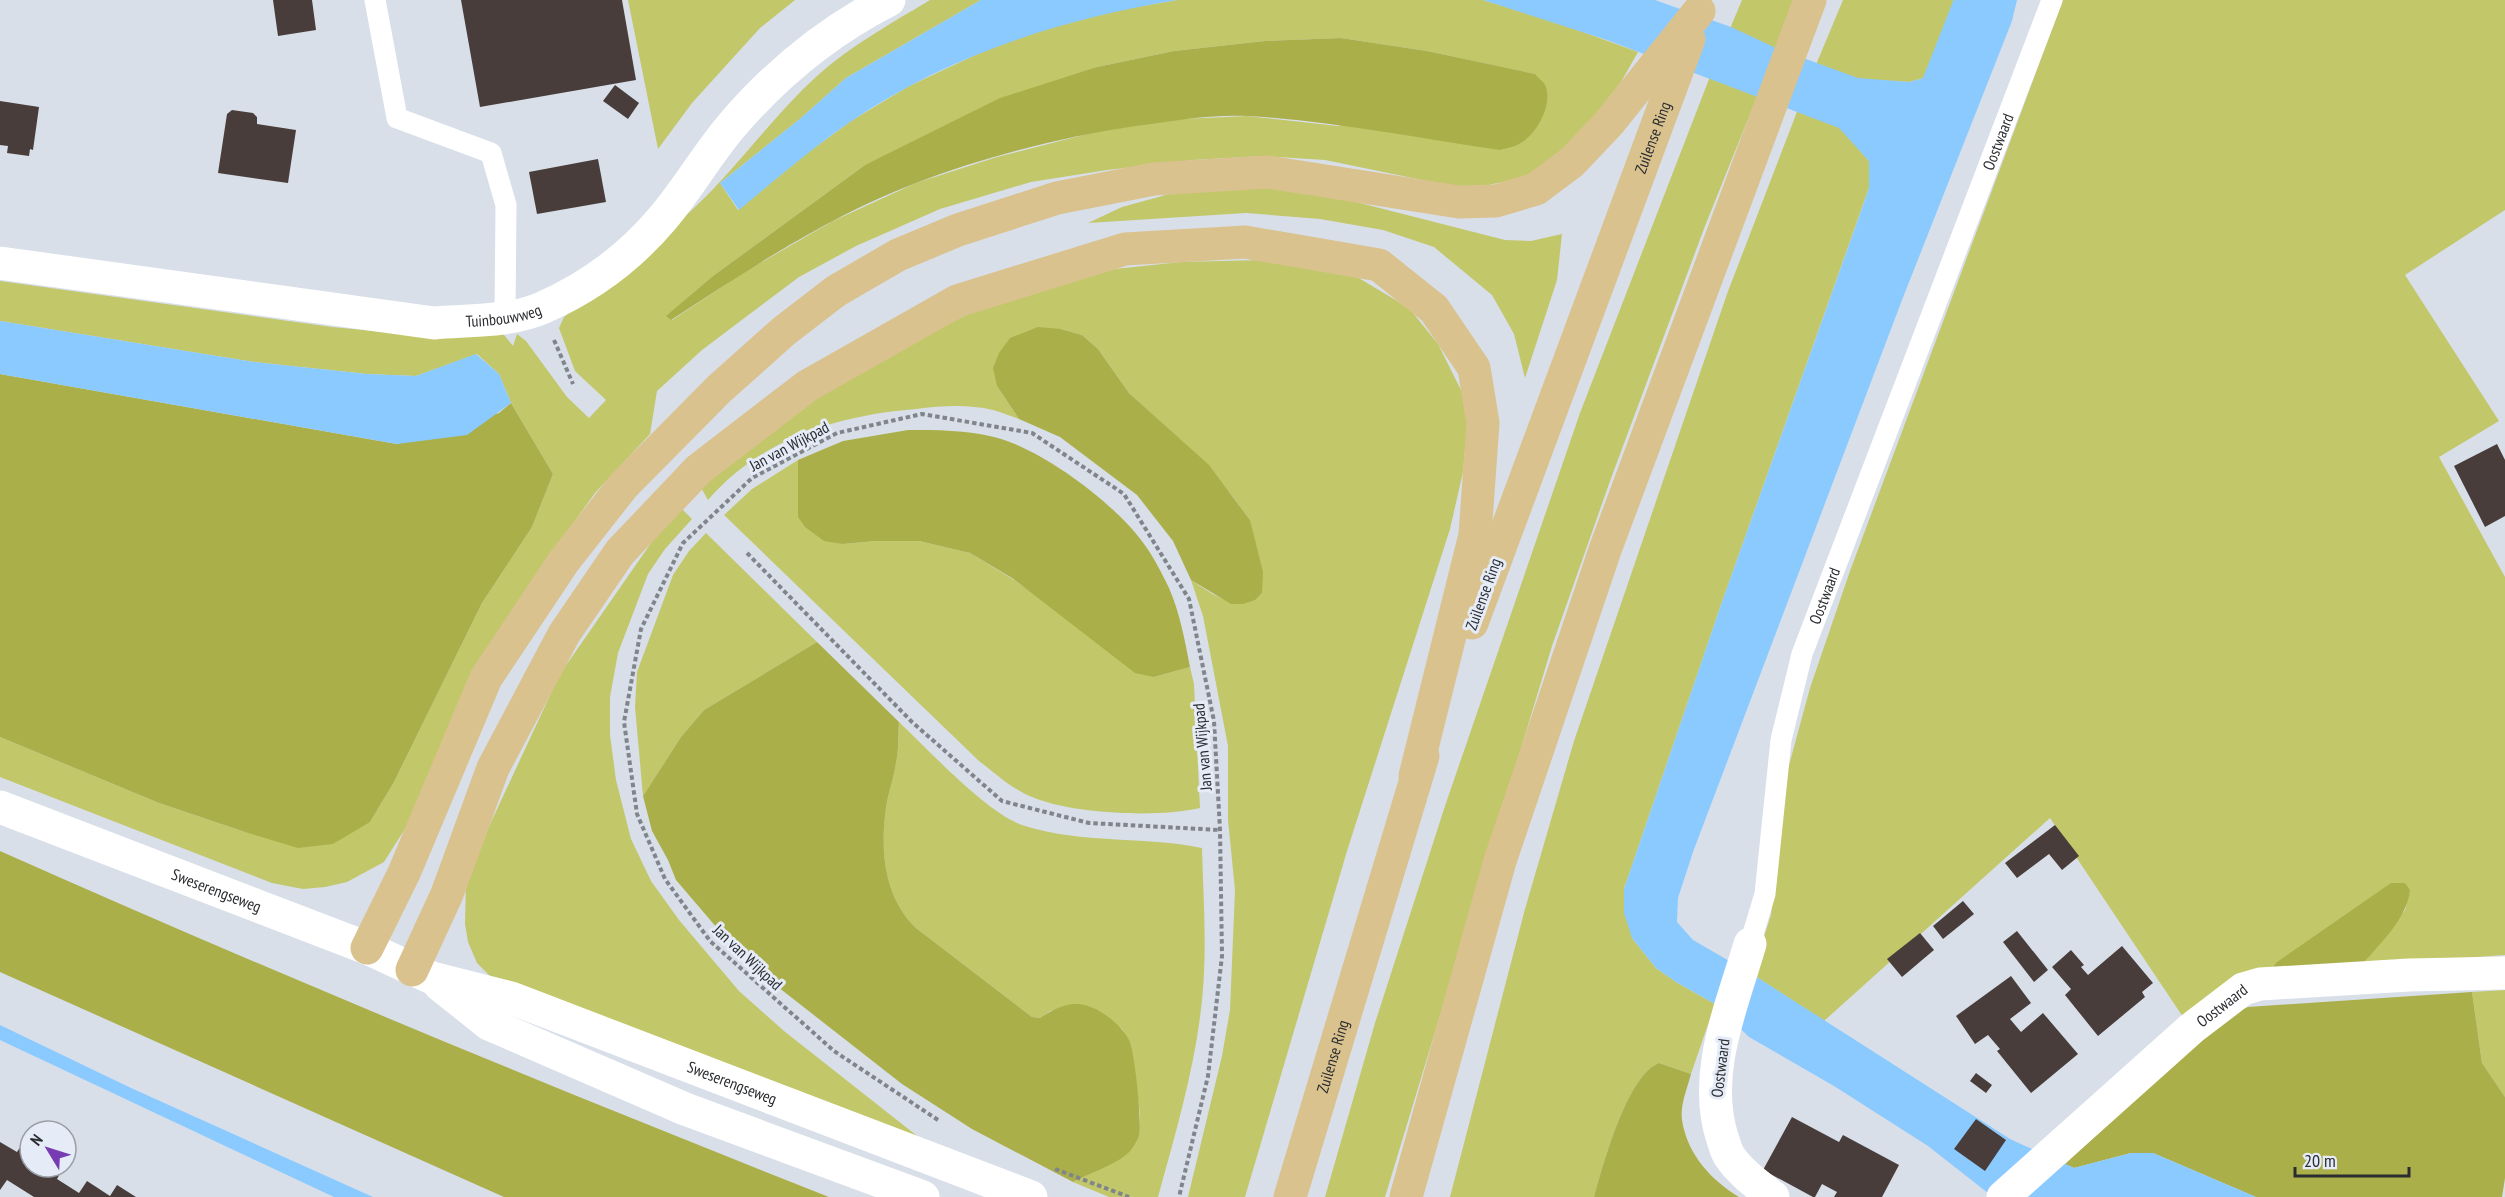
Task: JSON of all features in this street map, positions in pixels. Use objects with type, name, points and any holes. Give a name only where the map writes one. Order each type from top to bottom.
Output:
[{"type":"main road","points":[[1406,1197],[1500,861],[1605,550],[1810,0]]},
{"type":"main road","points":[[367,948],[404,873],[486,678],[564,561],[623,486],[718,389],[784,331],[836,291],[898,255],[958,230],[1057,198],[1154,179],[1268,172],[1459,202],[1496,201],[1536,189],[1572,162],[1610,123],[1701,5]]},
{"type":"main road","name":"Zuilense Ring","points":[[1290,1197],[1415,776],[1701,5]]},
{"type":"main road","points":[[422,974],[447,894],[493,768],[564,634],[620,552],[699,469],[807,386],[957,301],[1125,249],[1245,242],[1379,265],[1434,309],[1474,368],[1483,423],[1475,535],[1415,776]]},
{"type":"street","name":"Tuinbouwweg","points":[[0,263],[434,323],[505,316],[540,309],[610,269],[639,245],[663,218],[732,125],[771,83],[817,46],[889,0]]},
{"type":"street","name":"Sweserengseweg","points":[[0,807],[367,948],[422,974],[511,998],[1031,1197]]},
{"type":"street","name":"Oostwaard","points":[[1750,944],[1724,1035],[1717,1066],[1715,1094],[1718,1124],[1728,1155],[1773,1197]]},
{"type":"street","name":"Oostwaard","points":[[2003,1197],[2192,1028],[2243,989],[2260,984],[2409,975],[2505,973]]},
{"type":"street","name":"Sweserengseweg","points":[[422,974],[489,1024],[685,1109],[923,1197]]},
{"type":"lane","points":[[375,0],[398,118],[491,153],[506,205],[505,316]]},
{"type":"lane","name":"Oostwaard","points":[[1750,944],[1765,894],[1781,740],[1802,654],[2052,0]]},
{"type":"path","points":[[540,309],[573,384]]},
{"type":"path","name":"Jan van Wijkpad","points":[[942,1124],[825,1043],[710,941],[664,879],[637,814],[624,722],[641,629],[683,543],[752,478],[837,433],[922,414],[1032,434],[1124,494],[1189,599],[1214,721],[1220,830],[1222,956],[1208,1076],[1179,1197]]},
{"type":"path","points":[[747,553],[912,722],[1002,801],[1089,823],[1220,830]]},
{"type":"path","points":[[1053,1168],[1129,1197]]},
{"type":"green space","points":[[628,0],[795,0],[760,28],[692,103],[658,149]]},
{"type":"green space","points":[[930,0],[981,0],[846,78],[801,118],[720,183],[738,210],[802,157],[851,121],[909,86],[984,51],[1054,26],[1119,10],[1177,0],[1483,0],[1553,21],[1638,52],[1621,82],[1574,142],[1519,181],[1497,183],[1471,190],[1325,160],[1263,156],[1193,160],[1107,170],[1031,182],[940,209],[856,246],[799,277],[702,350],[657,391],[650,434],[595,493],[553,551],[410,821],[384,862],[347,882],[303,889],[272,883],[0,777],[0,737],[159,803],[245,832],[370,822],[394,782],[482,603],[532,527],[553,474],[511,403],[499,374],[477,354],[416,376],[367,374],[254,362],[0,321],[0,281],[332,327],[425,336],[500,330],[513,346],[517,334],[526,341],[567,397],[589,418],[606,400],[575,371],[559,328],[564,317],[693,209],[817,76],[857,45]],"holes":[[[1341,38],[1427,51],[1534,74],[1338,126],[1247,116],[1182,119],[1099,131],[997,157],[916,183],[833,221],[743,273],[672,320],[667,316],[713,276],[865,165],[1097,67],[1174,51],[1265,41]]]},
{"type":"green space","points":[[1742,0],[1796,0],[1705,226],[1610,481],[1552,646],[1385,1197],[1325,1197],[1375,1023],[1445,806],[1580,413],[1711,74]]},
{"type":"green space","points":[[1843,0],[1976,0],[1963,36],[1939,74],[1909,82],[1858,79],[1840,128],[1869,161],[1869,188],[1722,602],[1624,889],[1632,938],[1656,968],[1715,1004],[1691,1074],[1659,1063],[1647,1071],[1637,1084],[1618,1122],[1594,1197],[1450,1197],[1525,909],[1574,741],[1727,294],[1805,91]]},
{"type":"green space","points":[[2063,0],[2505,0],[2505,210],[2405,275],[2499,421],[2439,457],[2505,577],[2505,955],[2362,965],[2405,910],[2410,890],[2270,971],[2183,1017],[2050,818],[1824,1021],[1752,974],[1771,915],[1788,769],[1810,688],[1850,571]]},
{"type":"green space","points":[[1248,187],[1313,191],[1505,240],[1531,241],[1562,234],[1557,280],[1525,378],[1514,334],[1492,295],[1434,247],[1383,230],[1320,219],[1246,213],[1088,223],[1122,207],[1173,193]]},
{"type":"green space","points":[[1261,260],[1352,274],[1409,308],[1438,344],[1463,394],[1468,416],[1463,472],[1450,529],[1347,851],[1245,1197],[1188,1197],[1222,1056],[1230,1010],[1235,890],[1228,820],[1228,746],[1203,616],[1191,580],[1217,596],[1235,602],[1245,602],[1262,593],[1250,520],[1208,465],[1129,393],[1098,349],[1082,335],[1061,329],[997,386],[1019,419],[993,410],[954,406],[858,417],[830,424],[776,446],[729,479],[708,500],[700,486],[838,381],[989,303],[1115,269],[1181,262]]},
{"type":"green space","points":[[798,460],[798,517],[843,544],[919,541],[970,553],[1011,578],[1154,677],[1190,667],[1194,684],[1200,808],[1161,813],[1115,813],[1049,803],[1018,790],[979,761],[724,515],[752,489]]},
{"type":"green space","points":[[679,506],[692,519],[665,549],[648,574],[618,653],[610,697],[610,735],[616,780],[631,839],[651,881],[679,920],[739,991],[784,1031],[921,1139],[493,979],[477,963],[468,942],[465,924],[466,882],[492,820],[560,674]]},
{"type":"green space","points":[[706,533],[817,642],[704,710],[681,737],[643,796],[635,707],[637,672],[673,575],[689,551]]},
{"type":"green space","points":[[899,722],[977,796],[1010,820],[1047,832],[1202,848],[1205,941],[1202,1000],[1187,1086],[1158,1197],[1109,1197],[1073,1182],[1126,1155],[1139,1135],[1140,1114],[1130,1043],[1122,1029],[1107,1017],[1086,1006],[1050,1011],[1040,1018],[1032,1017],[916,928],[905,916],[897,902],[891,888],[884,857],[884,824],[897,758]]},
{"type":"green space","points":[[2505,990],[2505,1097],[2482,1063],[2472,992]]},
{"type":"shaded area","points":[[1341,38],[1427,51],[1535,74],[1545,85],[1547,93],[1542,119],[1525,140],[1515,146],[1500,150],[1343,126],[1249,116],[1206,117],[1164,122],[1108,130],[1052,142],[969,164],[884,196],[790,245],[671,320],[666,316],[713,276],[865,165],[1000,98],[1097,67],[1174,51],[1265,41]]},
{"type":"shaded area","points":[[1038,327],[1061,329],[1082,335],[1098,349],[1129,393],[1209,465],[1250,520],[1263,572],[1262,593],[1255,600],[1243,604],[1231,604],[1191,580],[1173,541],[1137,495],[1060,437],[1019,419],[997,386],[993,368],[999,353],[1010,338]]},
{"type":"shaded area","points":[[0,374],[397,444],[499,413],[511,403],[553,474],[532,527],[482,603],[394,782],[370,822],[333,844],[298,848],[159,803],[0,737]]},
{"type":"shaded area","points":[[908,430],[973,433],[1013,443],[1055,465],[1097,496],[1132,529],[1158,566],[1176,607],[1190,667],[1154,677],[1135,673],[1012,578],[970,553],[919,541],[843,544],[824,541],[805,527],[798,517],[798,460],[843,441]]},
{"type":"shaded area","points":[[817,642],[899,722],[897,758],[884,824],[884,857],[891,888],[905,916],[916,928],[1032,1017],[1040,1018],[1063,1006],[1085,1005],[1108,1016],[1129,1040],[1134,1058],[1140,1128],[1139,1135],[1130,1151],[1115,1162],[1073,1182],[972,1129],[902,1084],[778,987],[735,949],[676,880],[652,831],[643,796],[681,737],[704,710]]},
{"type":"shaded area","points":[[0,851],[413,1028],[829,1197],[504,1197],[0,972]]},
{"type":"shaded area","points":[[2391,883],[2405,883],[2410,890],[2408,901],[2392,930],[2362,965],[2270,971],[2277,962]]},
{"type":"shaded area","points":[[2472,992],[2482,1063],[2505,1097],[2505,1178],[2502,1197],[2256,1197],[2153,1153],[2131,1153],[2074,1168],[2065,1164],[2225,1016],[2248,1007]]},
{"type":"shaded area","points":[[1659,1063],[1691,1074],[1682,1109],[1682,1120],[1689,1144],[1710,1174],[1739,1197],[1594,1197],[1610,1144],[1627,1102],[1647,1071]]},
{"type":"water","points":[[981,0],[1177,0],[1049,29],[966,59],[926,77],[887,98],[850,122],[739,210],[720,183],[801,118],[846,78]]},
{"type":"water","points":[[1483,0],[1655,0],[1731,27],[1776,48],[1858,78],[1909,82],[1939,74],[1963,36],[1976,0],[2017,0],[2012,21],[1902,300],[1693,852],[1678,898],[1677,922],[1693,940],[1752,974],[2010,1139],[2074,1168],[2131,1153],[2153,1153],[2256,1197],[1993,1197],[1928,1146],[1834,1086],[1749,1037],[1715,1004],[1656,968],[1632,938],[1624,913],[1624,889],[1722,602],[1869,188],[1869,161],[1839,128],[1607,40]]},
{"type":"water","points":[[0,321],[254,362],[367,374],[416,376],[476,354],[499,374],[511,403],[467,435],[397,444],[0,374]]},
{"type":"water","points":[[0,1025],[131,1088],[373,1197],[334,1197],[0,1040]]},
{"type":"building","points":[[273,0],[312,0],[316,30],[278,36]]},
{"type":"building","points":[[461,0],[622,0],[636,80],[480,107]]},
{"type":"building","points":[[615,85],[639,103],[628,119],[603,101]]},
{"type":"building","points":[[0,101],[39,107],[33,150],[30,149],[29,156],[7,153],[8,146],[0,145]]},
{"type":"building","points":[[232,110],[253,113],[257,117],[257,124],[296,130],[288,183],[218,173],[227,114]]},
{"type":"building","points":[[598,159],[606,202],[537,214],[529,172]]},
{"type":"building","points":[[2497,444],[2505,460],[2505,516],[2485,527],[2454,466]]},
{"type":"building","points":[[2055,825],[2079,856],[2062,870],[2049,854],[2017,878],[2005,863]]},
{"type":"building","points":[[1963,901],[1974,914],[1943,939],[1933,926]]},
{"type":"building","points":[[2017,931],[2048,970],[2034,982],[2003,942]]},
{"type":"building","points":[[1920,933],[1934,950],[1902,977],[1887,959]]},
{"type":"building","points":[[2122,946],[2153,983],[2142,992],[2145,997],[2098,1036],[2065,995],[2071,989],[2052,967],[2071,950],[2084,965],[2081,967],[2088,975]]},
{"type":"building","points":[[2011,976],[2031,1003],[2010,1019],[2021,1032],[2043,1013],[2078,1054],[2031,1093],[1997,1051],[2000,1049],[1988,1035],[1975,1044],[1956,1016]]},
{"type":"building","points":[[1976,1073],[1992,1085],[1986,1093],[1970,1081]]},
{"type":"building","points":[[1792,1117],[1839,1142],[1843,1135],[1899,1165],[1882,1197],[1834,1197],[1837,1192],[1822,1184],[1813,1197],[1763,1170]]},
{"type":"building","points":[[1976,1119],[2006,1140],[1985,1171],[1954,1149]]},
{"type":"building","points":[[0,1142],[17,1152],[18,1150],[18,1179],[57,1179],[79,1193],[87,1181],[110,1196],[117,1185],[136,1197],[34,1197],[7,1180],[0,1190]]},
{"type":"waterway","points":[[1937,97],[1975,0]]}]
